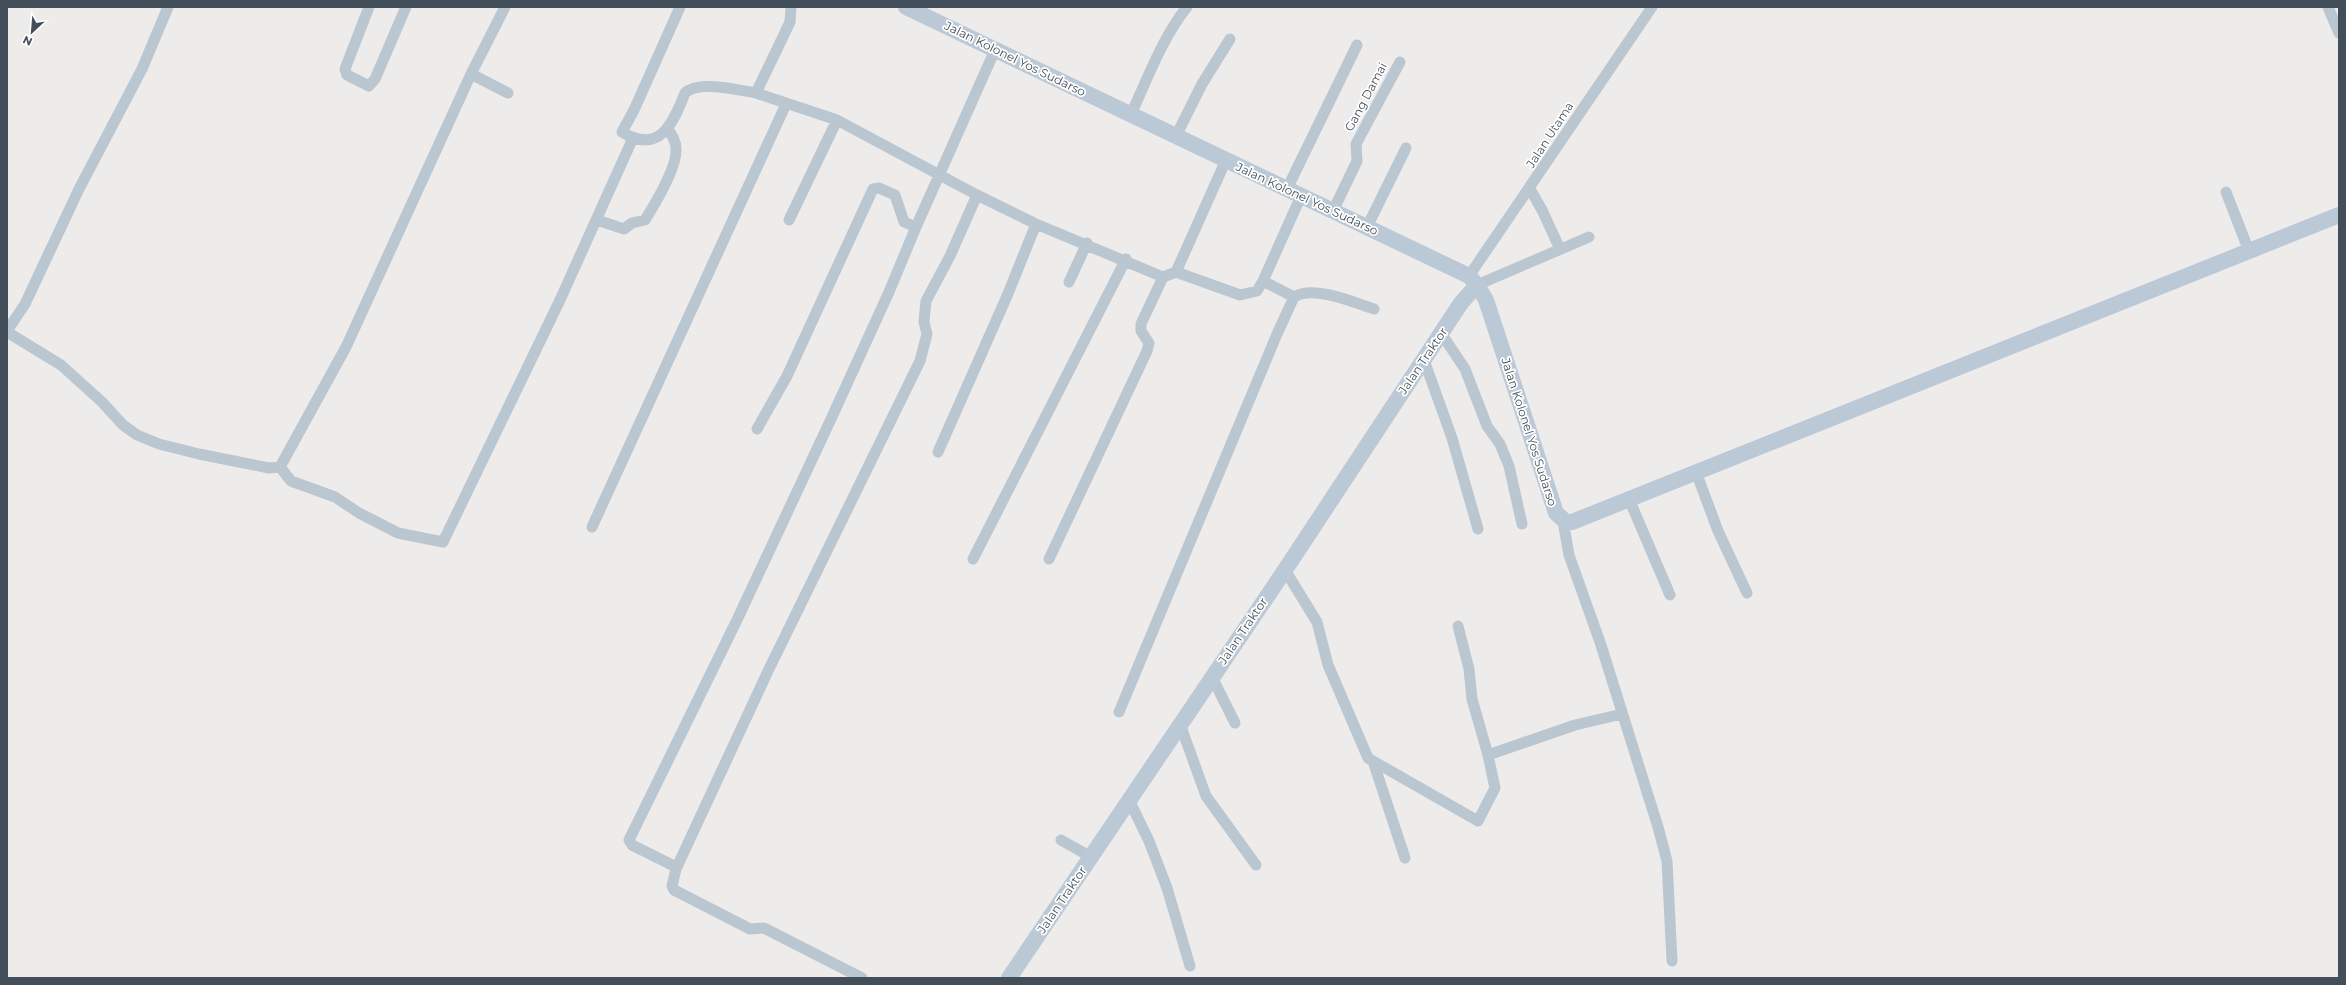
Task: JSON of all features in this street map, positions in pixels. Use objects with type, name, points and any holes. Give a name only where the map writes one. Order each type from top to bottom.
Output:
[{"type":"street","points":[[168,7],[142,69],[79,190],[24,304],[7,331],[61,365],[102,402],[123,426],[137,435],[159,444],[199,454],[269,468],[280,467]]},
{"type":"street","points":[[369,7],[345,69],[347,75],[369,86],[375,79],[406,7]]},
{"type":"street","points":[[280,467],[346,347],[471,74],[505,7]]},
{"type":"street","points":[[680,7],[634,110],[622,132],[632,138],[652,140],[668,129],[685,93],[690,89],[709,86],[756,93],[838,120],[939,176],[1036,224],[1126,259],[1163,277]]},
{"type":"street","points":[[756,93],[790,22],[791,7]]},
{"type":"street","name":"Jalan Kolonel Yos Sudarso","points":[[906,7],[1333,210],[1473,281],[1486,300],[1556,513],[1563,521]]},
{"type":"street","points":[[1131,114],[1164,43],[1177,20],[1187,7]]},
{"type":"street","name":"Jalan Utama","points":[[1473,281],[1530,190],[1624,46],[1652,7]]},
{"type":"street","points":[[2328,7],[2339,32]]},
{"type":"street","points":[[1176,136],[1202,84],[1230,39]]},
{"type":"street","points":[[1049,559],[1147,351],[1149,343],[1141,331],[1141,324],[1163,277],[1176,272],[1240,295],[1257,290],[1263,281],[1294,192],[1357,45]]},
{"type":"street","points":[[676,869],[670,864],[630,844],[629,838],[743,608],[889,292],[995,50]]},
{"type":"street","name":"Gang Damai","points":[[1333,210],[1357,161],[1356,144],[1400,62]]},
{"type":"street","points":[[471,74],[508,93]]},
{"type":"street","points":[[592,527],[786,104]]},
{"type":"street","points":[[789,220],[838,120]]},
{"type":"street","points":[[597,220],[624,229],[632,223],[645,220],[665,183],[676,150],[674,138],[668,129]]},
{"type":"street","points":[[280,467],[291,481],[334,497],[398,533],[443,542],[597,220],[632,138]]},
{"type":"street","points":[[1367,227],[1406,148]]},
{"type":"street","points":[[1176,272],[1226,160]]},
{"type":"street","points":[[757,429],[787,376],[873,189],[879,188],[895,195],[904,222],[916,228]]},
{"type":"street","points":[[1530,190],[1542,210],[1560,249]]},
{"type":"street","points":[[2226,192],[2249,251]]},
{"type":"street","points":[[862,978],[764,928],[750,929],[674,890],[672,883],[676,869],[768,671],[920,361],[927,334],[924,322],[926,301],[950,256],[977,195]]},
{"type":"street","points":[[1672,961],[1667,861],[1658,827],[1601,644],[1569,555],[1563,521],[1572,522],[2339,215]]},
{"type":"street","points":[[938,452],[1007,296],[1036,224]]},
{"type":"street","points":[[1473,281],[1589,237]]},
{"type":"street","points":[[1068,282],[1087,243]]},
{"type":"street","points":[[973,559],[1126,259]]},
{"type":"street","points":[[1263,281],[1294,297]]},
{"type":"street","name":"Jalan Traktor","points":[[1009,978],[1285,570],[1466,296],[1473,281]]},
{"type":"street","points":[[1119,712],[1294,297],[1304,292],[1322,294],[1343,298],[1374,309]]},
{"type":"street","points":[[1441,333],[1465,369],[1488,426],[1500,444],[1509,466],[1522,524]]},
{"type":"street","points":[[1424,360],[1452,438],[1478,529]]},
{"type":"street","points":[[1696,472],[1718,531],[1747,594]]},
{"type":"street","points":[[1629,499],[1670,595]]},
{"type":"street","points":[[1285,570],[1317,622],[1328,665],[1368,758],[1478,821],[1495,788],[1488,755],[1472,699],[1469,669],[1458,626]]},
{"type":"street","points":[[1212,677],[1236,723]]},
{"type":"street","points":[[1488,755],[1575,725],[1622,714]]},
{"type":"street","points":[[1180,724],[1206,796],[1256,865]]},
{"type":"street","points":[[1372,761],[1406,858]]},
{"type":"street","points":[[1130,800],[1149,841],[1167,888],[1190,966]]},
{"type":"street","points":[[1061,840],[1091,857]]}]
